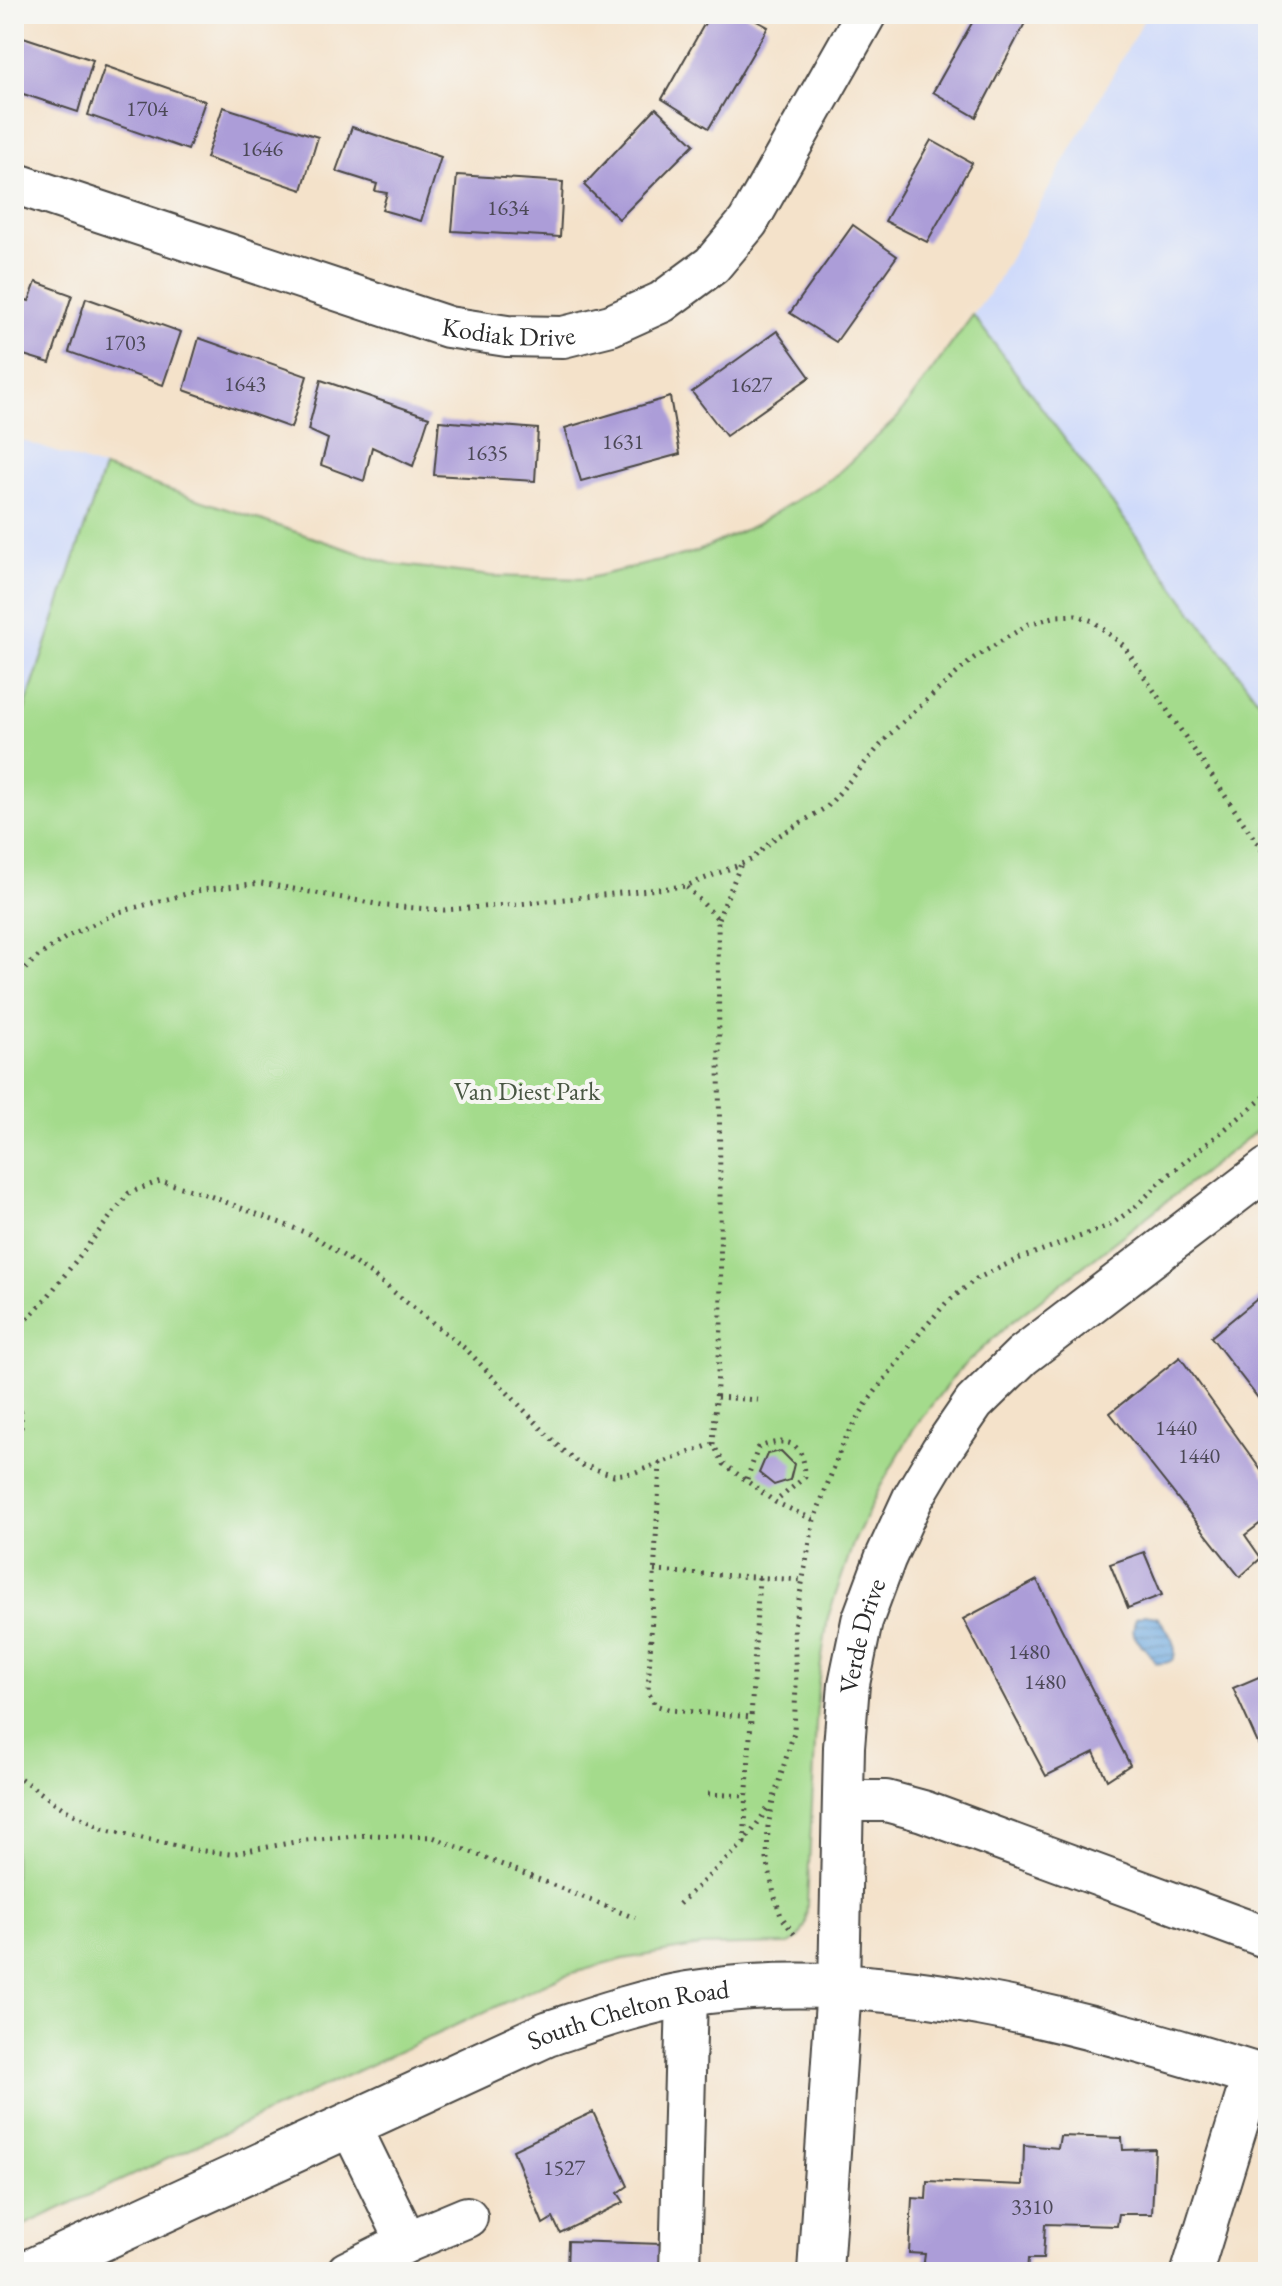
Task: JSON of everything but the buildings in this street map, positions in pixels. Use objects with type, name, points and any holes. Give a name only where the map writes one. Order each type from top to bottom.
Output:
[{"type":"main road","name":"South Chelton Road","points":[[29,2272],[547,2034],[687,1994],[763,1986],[839,1986],[948,1998],[1035,2015],[1261,2077]]},
{"type":"main road","name":"Verde Drive","points":[[820,2272],[839,1986]]},
{"type":"street","name":"Kodiak Drive","points":[[14,183],[448,327],[507,336],[563,337],[611,325],[662,302],[712,265],[748,222],[866,14]]},
{"type":"street","name":"Verde Drive","points":[[839,1986],[844,1747],[849,1684],[862,1621],[885,1559],[913,1498],[974,1403],[1022,1356],[1268,1168]]},
{"type":"street","points":[[844,1801],[886,1801],[923,1811],[1268,1938]]},
{"type":"street","points":[[680,2272],[687,1994]]},
{"type":"street","points":[[1192,2272],[1261,2077]]},
{"type":"street","points":[[350,2125],[407,2242]]},
{"type":"street","points":[[347,2272],[467,2217]]},
{"type":"path","points":[[14,980],[36,958],[68,936],[119,912],[201,890],[261,883],[353,901],[444,910],[686,886],[751,860],[775,838],[827,807],[890,734],[974,658],[1029,624],[1057,616],[1076,615],[1093,621],[1123,645],[1268,859]]},
{"type":"path","points":[[742,863],[718,919],[721,1328],[713,1444],[724,1464],[775,1502],[814,1520]]},
{"type":"path","points":[[686,886],[718,919]]},
{"type":"path","points":[[14,1327],[28,1318],[49,1295],[129,1193],[160,1181],[202,1193],[312,1235],[371,1274],[467,1350],[562,1450],[582,1465],[614,1475],[633,1473],[713,1444]]},
{"type":"path","points":[[717,1397],[758,1400]]},
{"type":"path","points":[[14,1405],[21,1412],[21,1427],[14,1449]]},
{"type":"path","points":[[747,1479],[758,1448],[772,1442],[785,1442],[797,1447],[805,1460],[805,1477],[775,1502]]},
{"type":"path","points":[[660,1463],[648,1692],[655,1705],[671,1710],[751,1717]]},
{"type":"path","points":[[654,1571],[802,1580]]},
{"type":"path","points":[[744,1843],[759,1577]]},
{"type":"path","points":[[14,1774],[64,1809],[103,1829],[194,1850],[230,1854],[306,1840],[369,1835],[433,1837],[635,1918]]},
{"type":"path","points":[[708,1794],[747,1796]]},
{"type":"path","points":[[679,1904],[744,1843],[773,1801]]},
{"type":"shaded area","points":[[1147,14],[1268,14],[1268,714],[973,315],[992,290]]},
{"type":"shaded area","points":[[14,438],[104,468],[14,742]]},
{"type":"green space","name":"Van Diest Park","points":[[973,315],[1268,714],[1268,1122],[1008,1325],[958,1371],[914,1428],[879,1489],[853,1544],[828,1617],[818,1684],[806,1924],[799,1938],[789,1944],[700,1946],[624,1959],[562,1976],[14,2230],[14,742],[104,468],[392,564],[491,576],[585,579],[696,552],[755,525],[835,476],[897,418]]},
{"type":"water","points":[[1145,1615],[1157,1617],[1171,1638],[1175,1653],[1167,1663],[1156,1663],[1135,1637],[1136,1618]]}]
